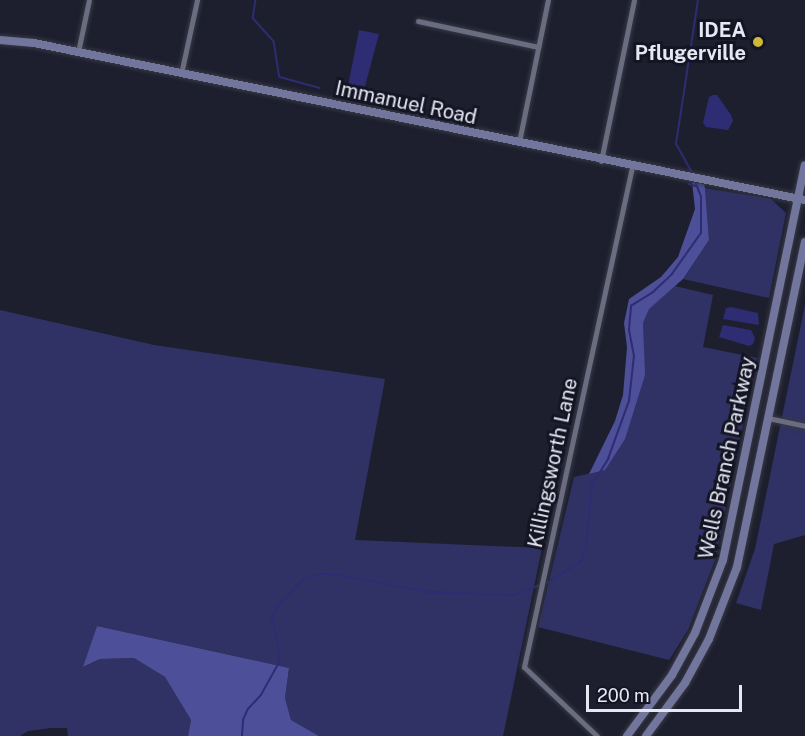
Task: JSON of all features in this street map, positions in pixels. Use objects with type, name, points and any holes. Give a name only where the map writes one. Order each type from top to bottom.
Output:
[{"type":"street","points":[[78,52],[89,0]]},
{"type":"street","points":[[181,74],[196,0]]},
{"type":"street","points":[[518,144],[548,0]]},
{"type":"street","points":[[601,161],[634,0]]},
{"type":"street","points":[[418,21],[538,47]]},
{"type":"street","name":"Immanuel Road","points":[[0,40],[34,43],[601,161],[802,200]]},
{"type":"street","name":"Wells Branch Parkway","points":[[627,736],[672,675],[696,633],[723,560],[802,200],[805,165]]},
{"type":"street","name":"Killingsworth Lane","points":[[597,736],[524,667],[632,167]]},
{"type":"street","name":"Wells Branch Parkway","points":[[646,736],[685,683],[709,639],[729,590],[752,503],[805,242]]},
{"type":"street","points":[[768,418],[805,426]]},
{"type":"shaded area","points":[[359,30],[379,34],[364,90],[348,86]]},
{"type":"shaded area","points":[[717,95],[731,115],[733,121],[728,130],[706,127],[703,123],[709,97]]},
{"type":"shaded area","points":[[692,182],[704,184],[709,240],[683,279],[649,309],[643,323],[645,375],[625,439],[605,470],[589,474],[615,421],[623,395],[627,347],[624,323],[629,299],[661,277],[678,257],[695,209]]},
{"type":"shaded area","points":[[705,188],[771,199],[786,213],[769,298],[683,279],[709,240]]},
{"type":"shaded area","points":[[675,286],[713,295],[703,347],[757,358],[715,560],[688,630],[669,660],[538,627],[574,477],[605,470],[644,376],[643,323],[649,308]]},
{"type":"shaded area","points":[[805,305],[805,535],[774,544],[761,610],[736,603],[755,549]]},
{"type":"shaded area","points":[[726,308],[758,313],[759,325],[723,319]]},
{"type":"shaded area","points":[[0,310],[154,345],[385,379],[355,540],[542,548],[503,736],[319,736],[291,720],[285,698],[289,668],[97,626],[84,667],[100,659],[134,658],[165,677],[191,720],[188,736],[68,736],[67,728],[51,728],[28,731],[20,736],[0,736]]},
{"type":"shaded area","points":[[723,325],[751,330],[755,338],[753,344],[749,346],[719,337]]},
{"type":"shaded area","points":[[97,626],[289,668],[285,698],[291,720],[319,736],[188,736],[191,720],[165,677],[134,658],[100,659],[83,667]]},
{"type":"waterway","points":[[256,0],[253,18],[274,41],[280,77],[320,88]]},
{"type":"waterway","points":[[692,173],[676,144],[698,0]]},
{"type":"waterway","points":[[349,94],[368,95],[385,104],[383,109]]},
{"type":"waterway","points":[[547,583],[581,562],[586,547],[592,485],[608,459],[629,401],[634,356],[629,330],[631,306],[653,292],[672,274],[701,233],[701,197],[695,181]]},
{"type":"waterway","points":[[689,184],[696,186]]},
{"type":"waterway","points":[[242,736],[243,720],[248,709],[261,695],[279,663],[278,643],[272,619],[277,607],[305,578],[321,574],[339,575],[429,592],[514,595],[538,586]]},
{"type":"place","name":"IDEA Pflugerville","points":[[758,42]]}]
